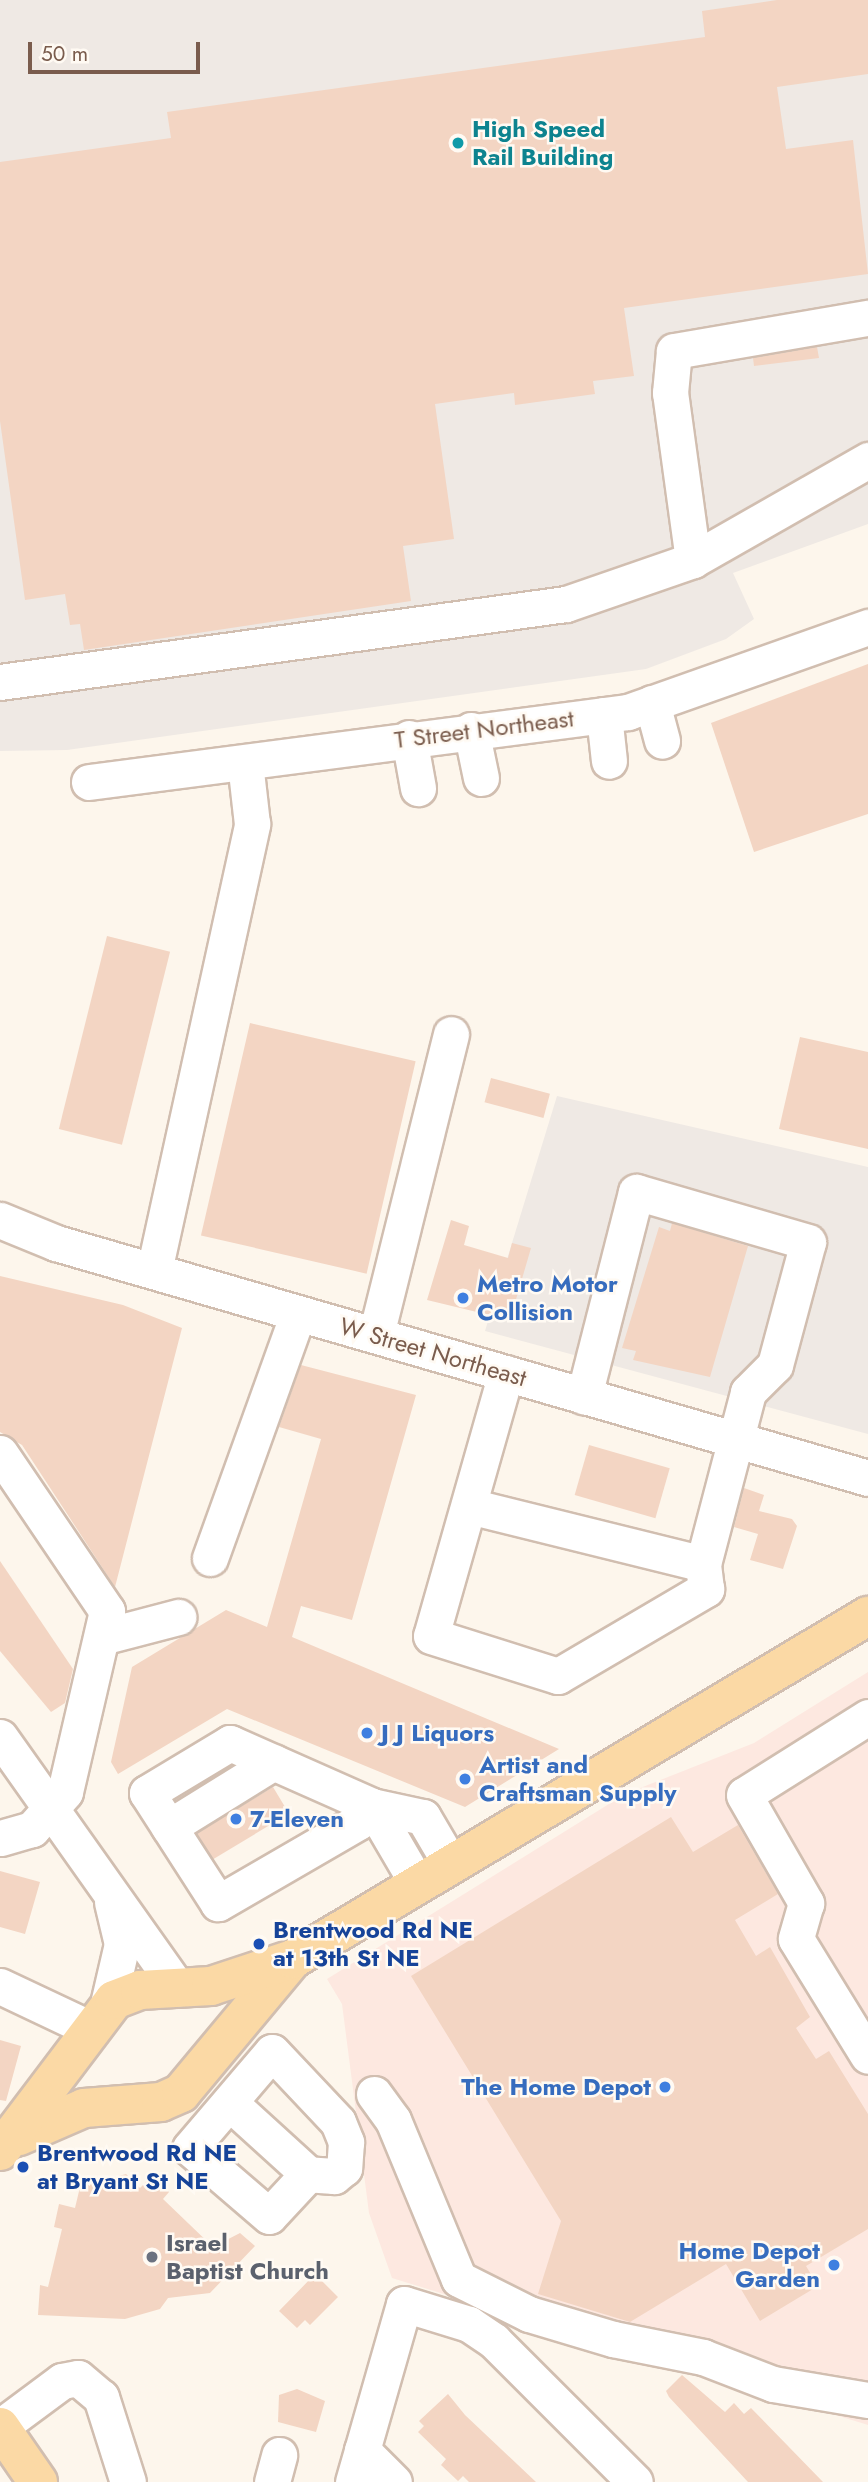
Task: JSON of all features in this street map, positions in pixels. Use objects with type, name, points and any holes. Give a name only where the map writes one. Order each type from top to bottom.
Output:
[{"type":"main road","points":[[6,2145],[91,2029],[140,1990],[182,1988],[293,1959],[868,1616]]},
{"type":"main road","points":[[6,2145],[68,2114],[115,2103],[168,2100],[212,2054],[293,1959]]},
{"type":"main road","points":[[182,1988],[208,2016],[212,2054]]},
{"type":"main road","points":[[91,2029],[115,2103]]},
{"type":"main road","points":[[0,2427],[28,2479]]},
{"type":"street","points":[[693,560],[670,393],[674,351],[868,318]]},
{"type":"street","points":[[0,682],[566,604],[693,560],[868,460]]},
{"type":"street","name":"T Street Northeast","points":[[89,782],[245,763],[409,738],[604,715],[652,703],[868,627]]},
{"type":"street","points":[[652,703],[662,741]]},
{"type":"street","points":[[604,715],[609,761]]},
{"type":"street","points":[[471,730],[481,778]]},
{"type":"street","points":[[409,738],[418,788]]},
{"type":"street","points":[[154,1271],[252,824],[245,763]]},
{"type":"street","points":[[376,1335],[451,1034]]},
{"type":"street","points":[[506,1373],[431,1636],[558,1676],[706,1589],[703,1564],[748,1392],[775,1365],[808,1242],[636,1192],[584,1395]]},
{"type":"street","name":"W Street Northeast","points":[[0,1220],[154,1271],[868,1478]]},
{"type":"street","points":[[210,1558],[298,1313]]},
{"type":"street","points":[[0,1453],[107,1611],[71,1779],[51,1814],[16,1839],[0,1838]]},
{"type":"street","points":[[469,1506],[703,1564]]},
{"type":"street","points":[[102,1637],[178,1617]]},
{"type":"street","points":[[868,1717],[744,1795],[806,1903],[796,1939],[868,2056]]},
{"type":"street","points":[[0,1737],[109,1895],[182,1988]]},
{"type":"street","points":[[372,1806],[358,1822],[218,1903],[169,1827],[274,1762],[372,1806],[423,1817],[450,1863]]},
{"type":"street","points":[[372,1806],[417,1883]]},
{"type":"street","points":[[0,1986],[91,2029],[122,1944],[109,1895]]},
{"type":"street","points":[[212,2054],[236,2095],[308,2174],[323,2179],[344,2168],[346,2143],[338,2122],[272,2052],[236,2095],[190,2148],[269,2216],[308,2174]]},
{"type":"street","points":[[374,2094],[393,2120],[459,2279],[529,2314],[612,2339],[703,2357],[773,2384],[868,2400]]},
{"type":"street","points":[[394,2482],[358,2466],[404,2304],[470,2324],[494,2341],[635,2482]]},
{"type":"street","points":[[0,2427],[62,2381],[78,2378],[101,2398],[128,2482]]},
{"type":"shaded area","points":[[0,0],[868,0],[868,524],[733,573],[754,619],[726,639],[646,669],[67,750],[0,751]]},
{"type":"shaded area","points":[[557,1096],[868,1167],[868,1434],[485,1331]]},
{"type":"shaded area","points":[[868,1672],[868,2425],[392,2278],[369,2213],[342,2004],[327,1979],[625,1794],[754,1743]]},
{"type":"building","points":[[777,0],[868,0],[868,74],[777,87],[786,149],[853,140],[868,274],[624,308],[634,376],[593,381],[595,394],[515,405],[514,393],[435,404],[454,539],[403,546],[411,601],[84,650],[80,624],[70,625],[65,594],[25,600],[0,421],[0,162],[171,138],[167,112],[705,37],[702,11]]},
{"type":"building","points":[[817,347],[819,358],[754,366],[753,358]]},
{"type":"building","points":[[868,664],[868,814],[754,852],[711,723]]},
{"type":"building","points":[[107,936],[170,952],[122,1145],[59,1129]]},
{"type":"building","points":[[250,1023],[416,1061],[367,1274],[201,1235]]},
{"type":"building","points":[[800,1037],[868,1052],[868,1149],[779,1129]]},
{"type":"building","points":[[491,1078],[550,1094],[543,1118],[485,1102]]},
{"type":"building","points":[[451,1220],[469,1226],[464,1245],[508,1258],[512,1243],[531,1248],[510,1320],[427,1300]]},
{"type":"building","points":[[672,1223],[748,1246],[710,1377],[633,1360],[636,1351],[622,1348],[659,1227],[670,1231]]},
{"type":"building","points":[[0,1276],[123,1305],[182,1328],[115,1587],[22,1445],[0,1432]]},
{"type":"building","points":[[301,1365],[416,1395],[352,1620],[301,1606],[292,1637],[559,1749],[465,1807],[227,1709],[118,1774],[111,1762],[132,1667],[226,1610],[267,1627],[321,1439],[279,1427]]},
{"type":"building","points":[[589,1445],[670,1468],[655,1518],[575,1495]]},
{"type":"building","points":[[744,1488],[764,1495],[759,1511],[792,1519],[797,1526],[783,1569],[750,1560],[758,1534],[734,1527]]},
{"type":"building","points":[[0,1561],[73,1669],[65,1703],[51,1712],[0,1651]]},
{"type":"building","points":[[273,1787],[289,1814],[213,1859],[197,1833]]},
{"type":"building","name":"The Home Depot","points":[[671,1817],[693,1852],[738,1825],[778,1894],[735,1920],[756,1956],[770,1947],[810,2017],[796,2028],[816,2059],[829,2051],[868,2114],[868,2229],[806,2266],[818,2286],[760,2321],[726,2264],[630,2322],[538,2294],[561,2221],[411,1976]]},
{"type":"building","points":[[0,1871],[40,1882],[25,1934],[0,1927]]},
{"type":"building","points":[[0,2040],[21,2046],[6,2101],[0,2100]]},
{"type":"building","points":[[126,2174],[140,2188],[152,2176],[169,2192],[163,2199],[213,2247],[240,2233],[255,2246],[210,2293],[168,2298],[160,2309],[125,2319],[38,2315],[40,2285],[48,2287],[62,2229],[54,2227],[59,2204],[75,2208],[80,2187]]},
{"type":"building","points":[[315,2274],[338,2297],[310,2325],[305,2320],[297,2328],[279,2311]]},
{"type":"building","points":[[682,2375],[725,2412],[734,2403],[744,2414],[751,2408],[823,2482],[748,2482],[669,2397],[666,2391]]},
{"type":"building","points":[[297,2389],[325,2401],[316,2432],[278,2422],[279,2395]]},
{"type":"building","points":[[448,2394],[465,2415],[536,2482],[469,2482],[463,2476],[458,2481],[441,2465],[446,2459],[418,2432],[424,2426],[419,2421]]},
{"type":"place","name":"High Speed Rail Building","points":[[458,143]]},
{"type":"place","name":"Metro Motor Collision","points":[[463,1298]]},
{"type":"place","name":"J J Liquors","points":[[367,1733]]},
{"type":"place","name":"Artist and Craftsman Supply","points":[[465,1779]]},
{"type":"place","name":"7-Eleven","points":[[236,1819]]},
{"type":"place","name":"Brentwood Rd NE at 13th St NE","points":[[259,1944]]},
{"type":"place","name":"The Home Depot","points":[[665,2087]]},
{"type":"place","name":"Brentwood Rd NE at Bryant St NE","points":[[23,2167]]},
{"type":"place","name":"Israel Baptist Church","points":[[152,2257]]},
{"type":"place","name":"Home Depot Garden","points":[[834,2265]]}]
